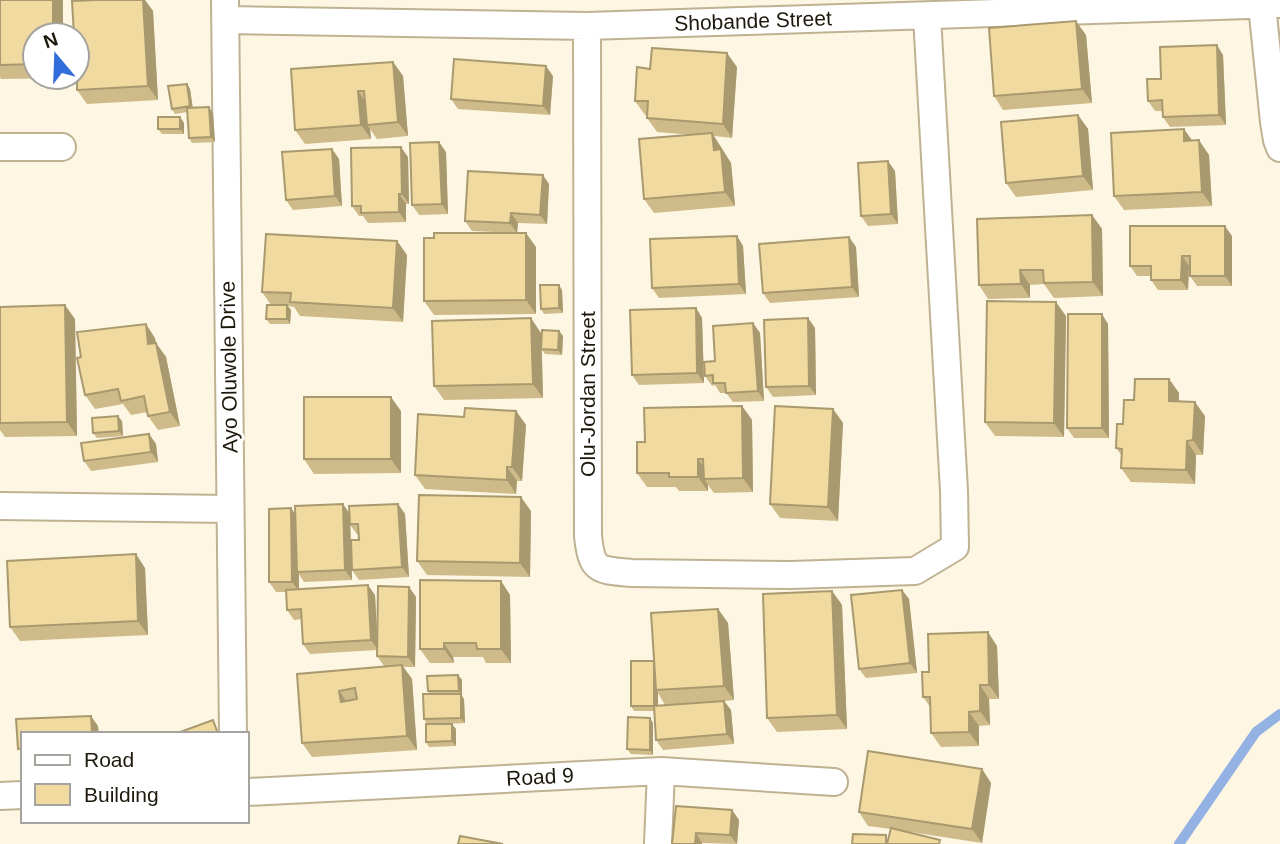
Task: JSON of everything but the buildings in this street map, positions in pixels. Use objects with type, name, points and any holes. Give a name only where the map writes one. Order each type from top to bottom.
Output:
[{"type":"street","name":"Shobande Street","points":[[226,10],[587,26],[1271,4]]},
{"type":"street","points":[[1271,4],[1274,122],[1280,148]]},
{"type":"street","name":"Ayo Oluwole Drive","points":[[226,10],[233,732]]},
{"type":"street","name":"Olu-Jordan Street","points":[[587,26],[588,522],[591,558],[598,567],[632,573],[791,575],[915,570],[955,547],[927,16]]},
{"type":"street","points":[[0,147],[62,147]]},
{"type":"street","points":[[0,506],[230,509]]},
{"type":"street","points":[[658,844],[661,771]]},
{"type":"street","name":"Road 9","points":[[248,792],[661,771],[834,782]]},
{"type":"street","points":[[0,796],[21,795]]},
{"type":"waterway","points":[[1179,844],[1256,732],[1280,714]]}]
